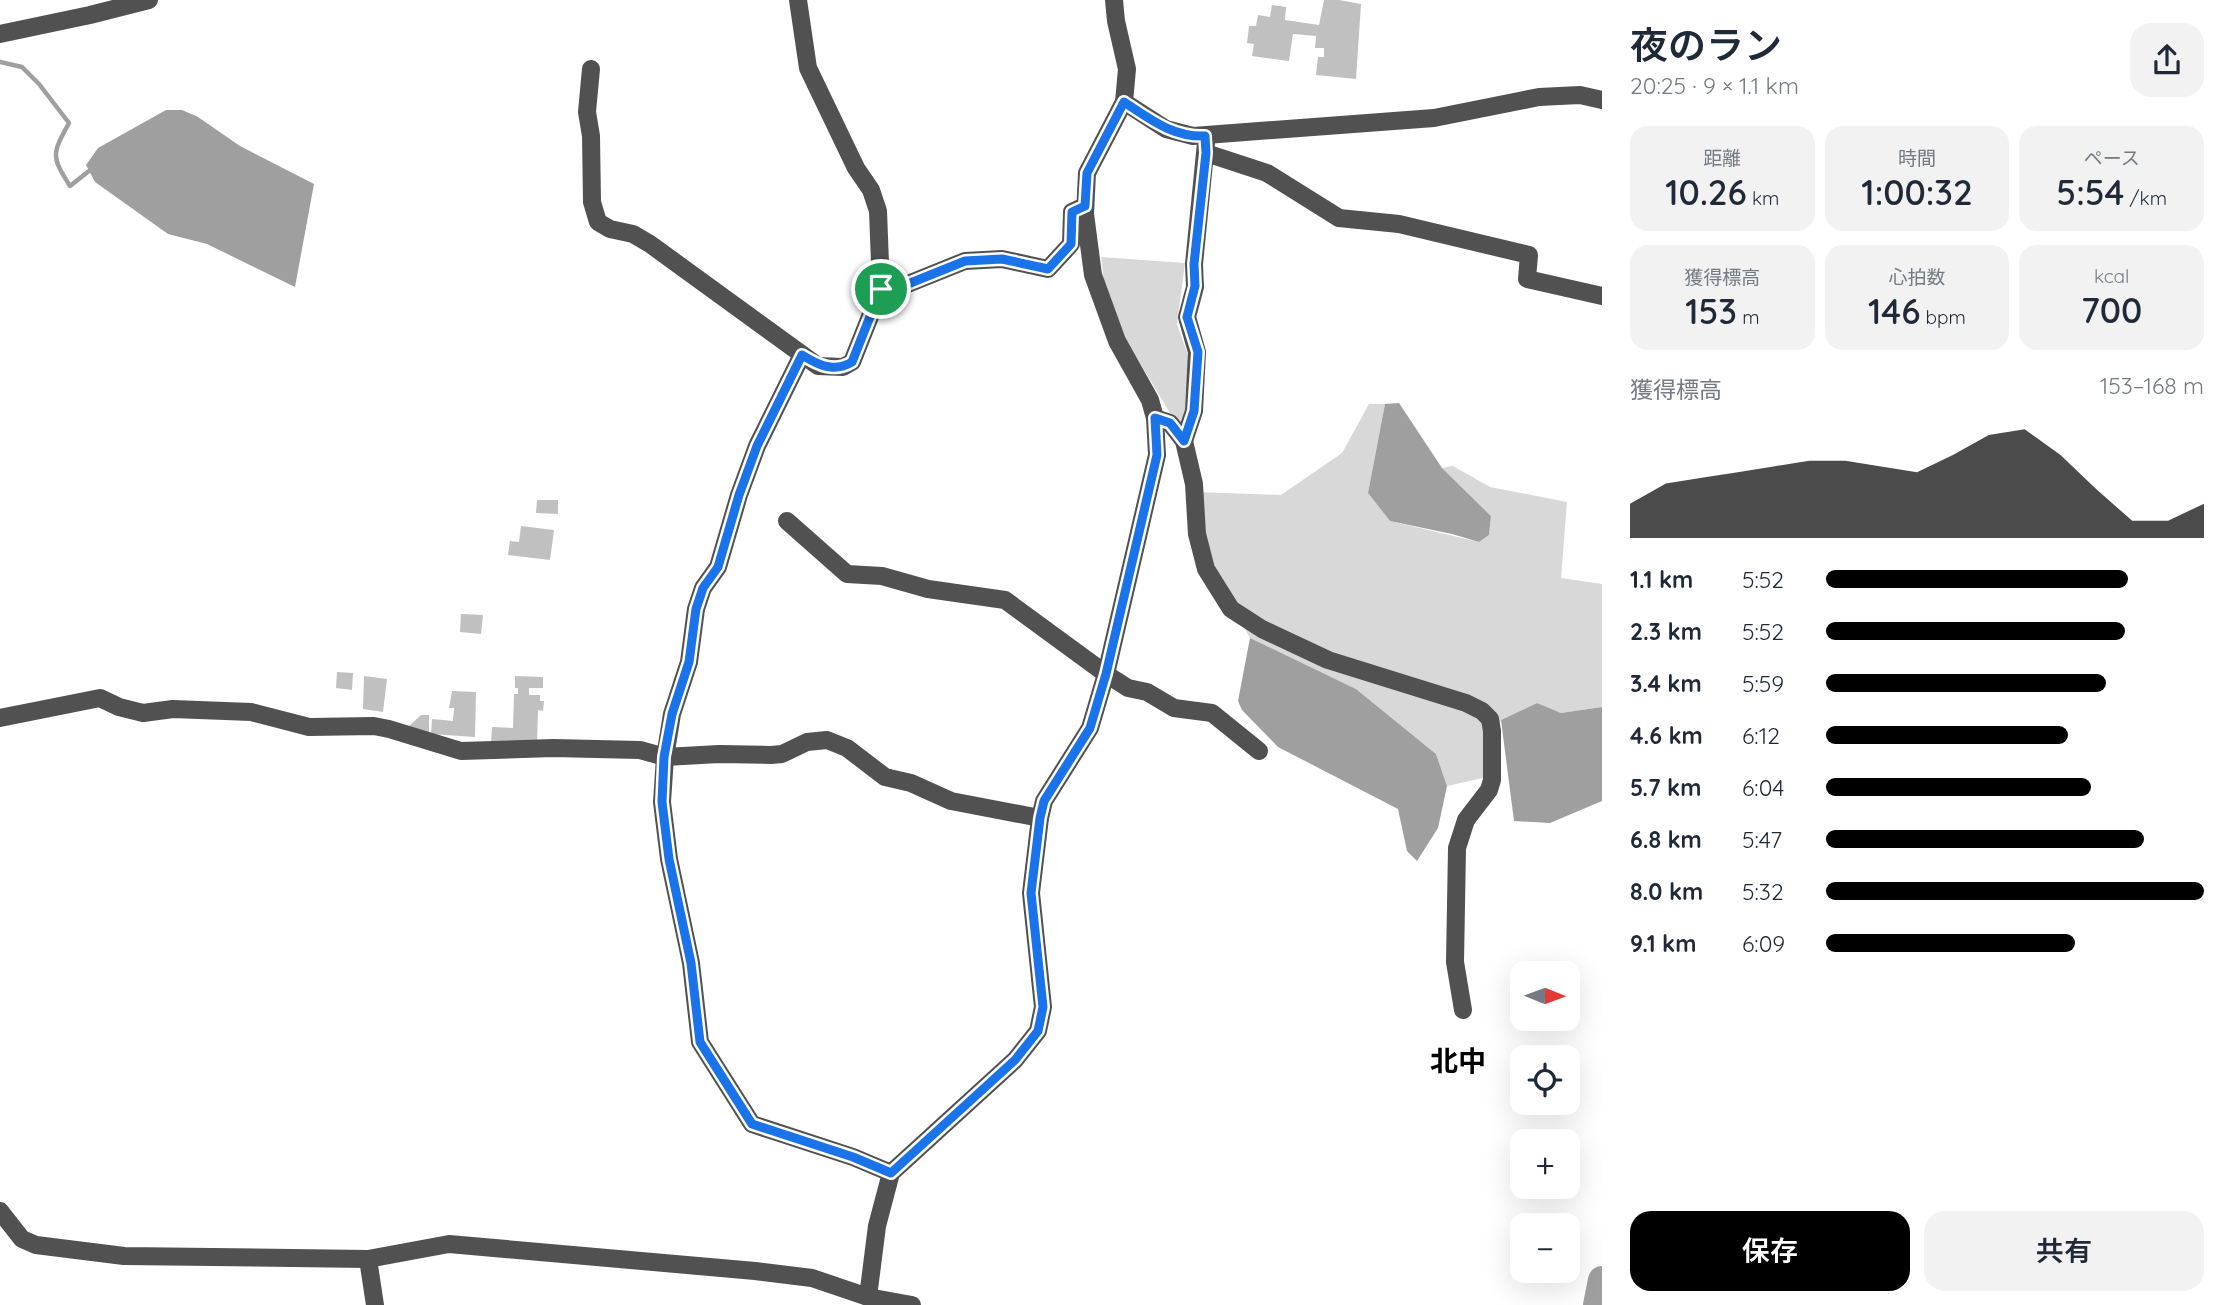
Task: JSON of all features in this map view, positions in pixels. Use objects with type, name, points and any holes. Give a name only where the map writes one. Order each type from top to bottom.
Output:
[{"type":"street","points":[[0,34],[149,0]]},
{"type":"street","points":[[592,69],[587,112],[591,136],[592,202],[598,222],[610,229],[633,234],[650,244],[818,366],[843,367],[852,362],[881,289],[878,211],[872,190],[856,168],[808,68],[797,0]]},
{"type":"street","points":[[867,1297],[877,1226],[891,1173],[1015,1060],[1038,1031],[1043,1007],[1031,893],[1040,818],[1044,801],[1090,728],[1106,674],[1157,455],[1155,418],[1150,400],[1116,341],[1093,275],[1085,206],[1087,173],[1124,102],[1127,69],[1115,21],[1114,0]]},
{"type":"street","points":[[1206,144],[1434,118],[1539,97],[1580,95],[1602,100]]},
{"type":"street","points":[[1124,102],[1166,129],[1193,136],[1267,173],[1339,218],[1399,224],[1528,255],[1527,279],[1602,296]]},
{"type":"street","points":[[1184,441],[1194,411],[1198,352],[1187,317],[1195,286],[1194,264],[1206,144]]},
{"type":"street","points":[[881,289],[893,290],[965,261],[1002,259],[1048,269],[1071,244],[1072,212],[1085,206]]},
{"type":"street","points":[[802,355],[757,446],[739,495],[718,567],[703,588],[696,609],[689,662],[672,714],[664,757],[662,802],[669,859],[691,963],[700,1042],[752,1124],[853,1157],[891,1173]]},
{"type":"street","points":[[1155,418],[1170,423],[1184,441],[1194,484],[1198,534],[1206,569],[1231,609],[1262,629],[1328,660],[1466,703],[1482,711],[1490,719],[1492,780],[1489,790],[1465,820],[1457,848],[1455,962],[1463,1010]]},
{"type":"street","points":[[787,521],[847,574],[882,576],[928,589],[1005,600],[1128,688],[1147,692],[1174,708],[1212,713],[1259,751]]},
{"type":"street","points":[[0,718],[100,698],[119,707],[143,713],[173,709],[251,712],[309,727],[374,726],[461,751],[553,748],[640,750],[664,757],[782,754],[807,742],[827,740],[846,748],[885,777],[911,783],[951,801],[1040,818]]},
{"type":"street","points":[[0,1211],[22,1238],[36,1245],[124,1255],[368,1259],[449,1244],[812,1278],[867,1297],[912,1305]]},
{"type":"street","points":[[368,1259],[375,1305]]},
{"type":"shaded area","points":[[166,110],[182,110],[198,117],[240,146],[314,184],[295,287],[207,244],[168,234],[95,182],[86,165],[98,148]]},
{"type":"shaded area","points":[[1101,257],[1185,263],[1177,324],[1189,358],[1187,411],[1179,428],[1122,333],[1105,290]]},
{"type":"shaded area","points":[[1399,403],[1442,468],[1491,516],[1489,535],[1479,542],[1390,521],[1368,493],[1385,404]]},
{"type":"shaded area","points":[[1369,404],[1385,404],[1368,493],[1390,521],[1479,542],[1489,535],[1491,516],[1442,468],[1453,466],[1490,487],[1567,502],[1561,578],[1602,584],[1602,707],[1561,713],[1537,703],[1501,720],[1483,778],[1447,786],[1436,754],[1356,689],[1250,638],[1202,551],[1197,492],[1281,495],[1342,453]]},
{"type":"shaded area","points":[[1250,638],[1356,689],[1436,754],[1447,786],[1438,828],[1417,861],[1407,851],[1398,809],[1278,747],[1242,710],[1238,701]]},
{"type":"shaded area","points":[[1537,703],[1561,713],[1602,707],[1602,801],[1550,823],[1514,821],[1501,720]]},
{"type":"building","points":[[1324,0],[1361,4],[1356,79],[1316,75],[1318,57],[1324,57],[1324,48],[1315,48],[1316,36],[1293,34],[1289,61],[1252,56],[1254,44],[1247,43],[1249,26],[1256,26],[1258,15],[1270,17],[1272,5],[1286,7],[1285,20],[1319,25]]},
{"type":"building","points":[[537,500],[558,500],[558,514],[536,513]]},
{"type":"building","points":[[521,526],[554,530],[550,560],[508,555],[510,541],[519,542]]},
{"type":"building","points":[[461,614],[483,615],[481,634],[460,632]]},
{"type":"building","points":[[337,672],[353,673],[352,690],[336,688]]},
{"type":"building","points":[[364,676],[387,679],[383,712],[363,709]]},
{"type":"building","points":[[515,676],[543,677],[543,688],[529,688],[529,695],[540,695],[540,701],[544,701],[543,711],[538,710],[537,744],[491,743],[492,727],[513,728],[514,694],[518,694]]},
{"type":"building","points":[[452,691],[476,692],[475,737],[431,734],[432,719],[453,721],[454,708],[449,708]]},
{"type":"building","points":[[421,715],[429,715],[429,732],[407,728]]},
{"type":"waterway","points":[[0,62],[22,67],[69,123],[59,142],[56,155],[59,168],[70,186],[89,171]]},
{"type":"waterway","points":[[1597,1305],[1602,1280]]},
{"type":"district","name":"北中","points":[[1458,1060]]},
{"type":"route","points":[[1124,102],[1166,129],[1193,136],[1205,136],[1206,153],[1194,264],[1195,286],[1187,317],[1198,352],[1194,411],[1184,441],[1170,423],[1155,418],[1157,455],[1106,674],[1090,728],[1044,801],[1031,893],[1043,1007],[1038,1031],[1015,1060],[891,1173],[853,1157],[752,1124],[700,1042],[691,963],[669,859],[662,802],[664,757],[672,714],[689,662],[696,609],[703,588],[718,567],[739,495],[757,446],[802,355],[818,366],[843,367],[852,362],[881,289],[893,290],[965,261],[1002,259],[1048,269],[1071,244],[1072,212],[1085,206],[1087,173],[1124,102]]}]
